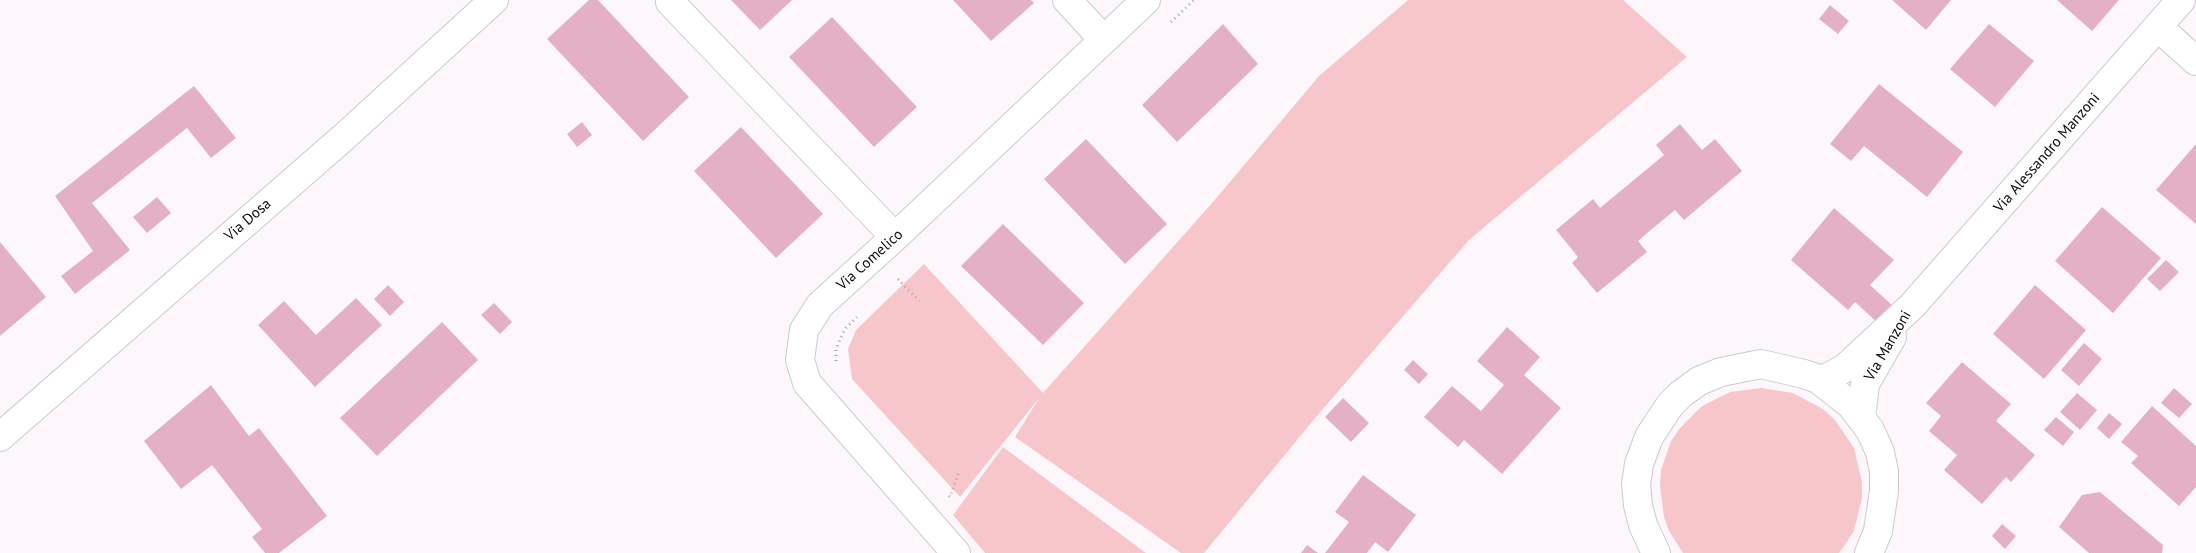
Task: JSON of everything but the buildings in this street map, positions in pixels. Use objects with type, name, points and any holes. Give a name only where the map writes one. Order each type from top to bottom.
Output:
[{"type":"street","name":"Via Dosa","points":[[0,437],[344,137],[494,0]]},
{"type":"street","points":[[1067,0],[1103,40]]},
{"type":"street","name":"Via Comelico","points":[[956,553],[807,384],[802,372],[800,349],[804,330],[820,304],[895,237],[1146,0]]},
{"type":"street","name":"Via Alessandro Manzoni","points":[[1912,306],[2181,0]]},
{"type":"street","points":[[670,2],[895,237]]},
{"type":"street","points":[[2158,26],[2196,61]]},
{"type":"street","name":"Via Manzoni","points":[[1818,379],[1827,378],[1845,368],[1912,306]]},
{"type":"street","name":"Via Manzoni","points":[[1861,418],[1865,384],[1912,306]]},
{"type":"street","points":[[1656,553],[1643,525],[1638,505],[1636,484],[1648,437],[1676,400],[1700,381],[1721,372],[1761,364],[1818,379],[1838,394],[1861,418],[1880,452],[1884,472],[1882,511],[1878,531],[1869,553]]},
{"type":"path","points":[[1166,27],[1194,0]]},
{"type":"path","points":[[891,285],[905,272]]},
{"type":"path","points":[[898,279],[919,302]]},
{"type":"path","points":[[838,366],[836,350],[840,339],[846,328],[858,317]]},
{"type":"path","points":[[944,490],[950,497],[959,471]]},
{"type":"shaded area","points":[[1408,0],[1623,0],[1687,57],[1469,240],[1316,417],[1204,553],[1181,553],[1015,437],[1039,398],[960,497],[852,379],[848,349],[856,330],[924,264],[1043,393],[1213,202],[1319,76]]},
{"type":"shaded area","points":[[1761,388],[1793,393],[1823,409],[1835,420],[1854,448],[1862,482],[1862,498],[1854,531],[1839,553],[1683,553],[1669,531],[1664,517],[1660,486],[1661,470],[1671,441],[1680,428],[1702,406],[1730,392]]},
{"type":"shaded area","points":[[1003,447],[1146,553],[985,553],[953,515]]}]
